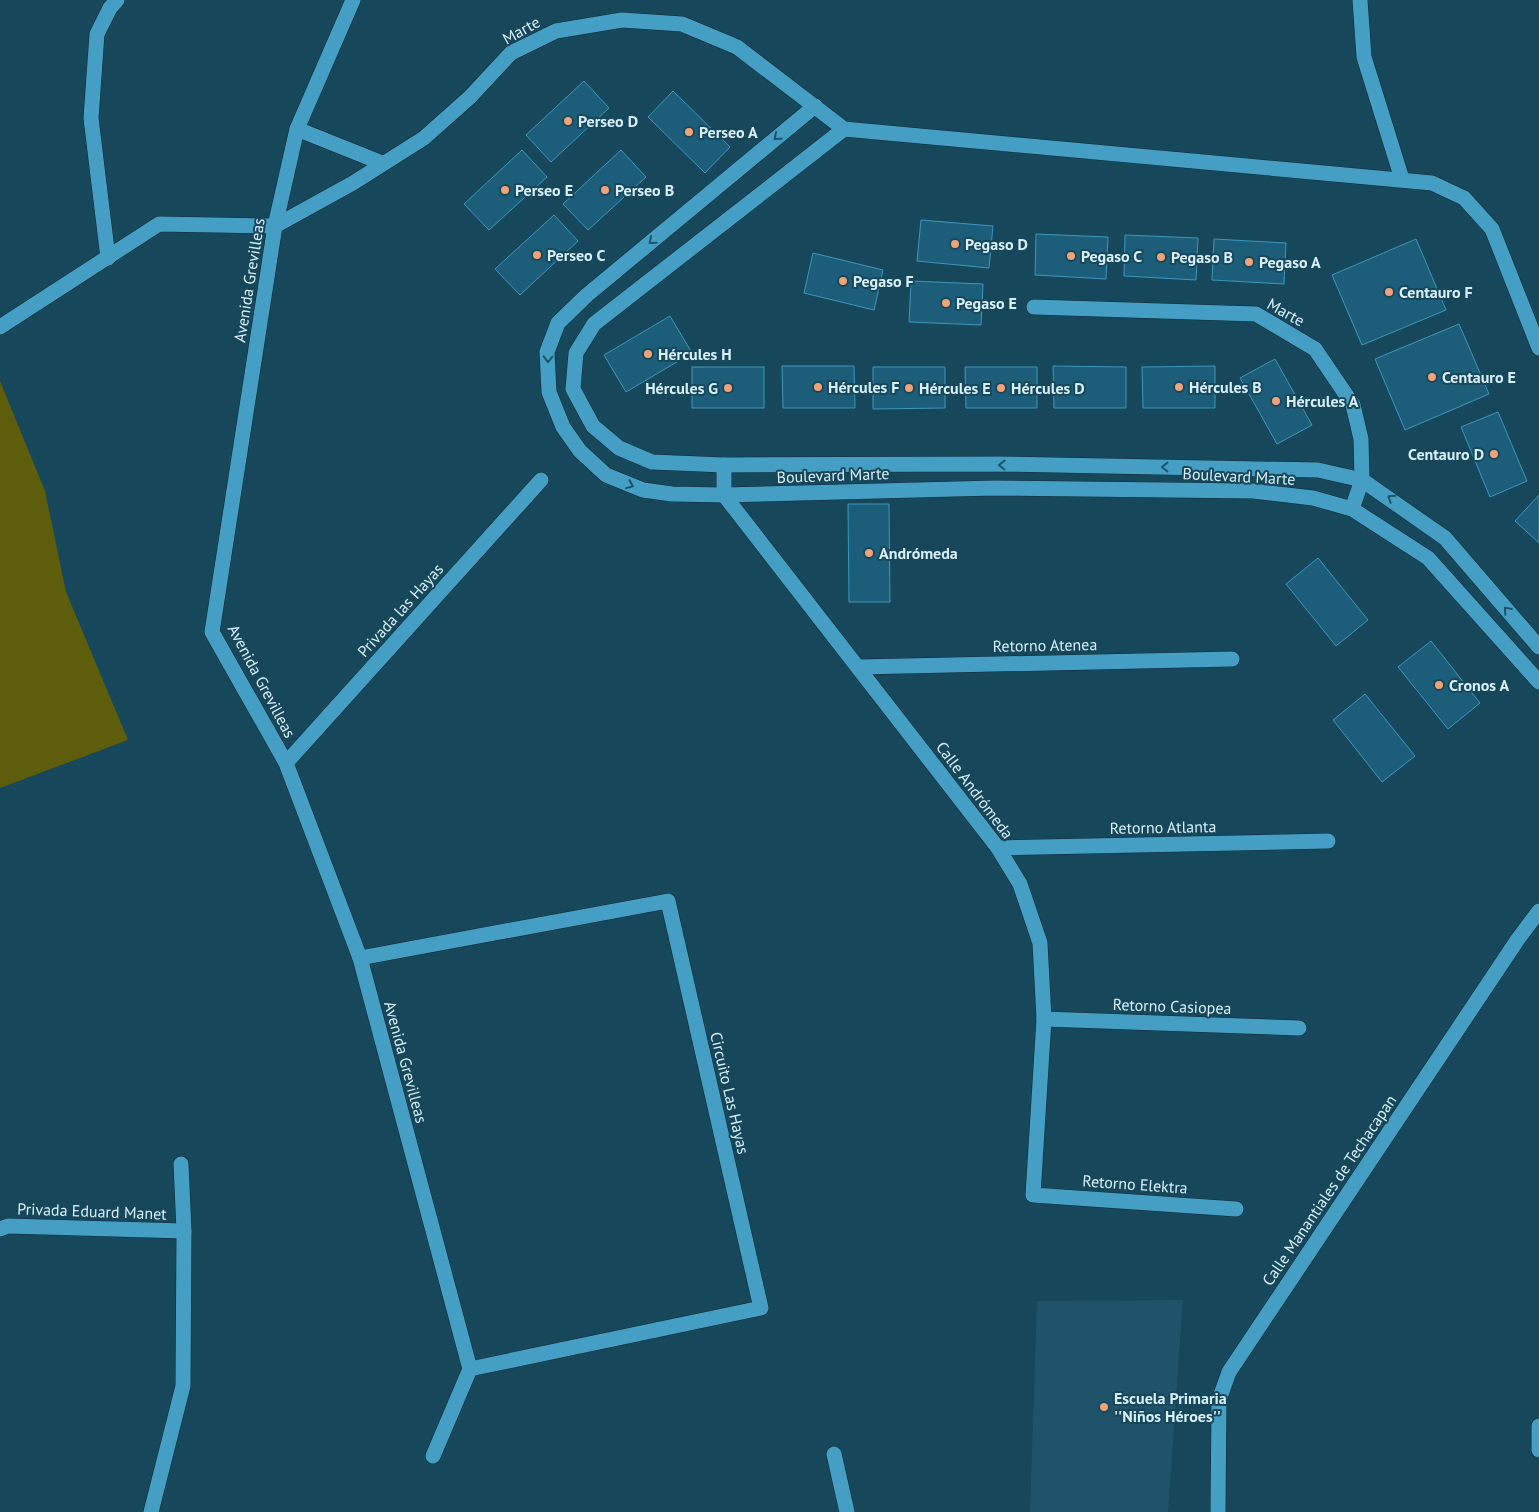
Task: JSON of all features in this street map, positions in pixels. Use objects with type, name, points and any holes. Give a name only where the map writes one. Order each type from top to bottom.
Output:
[{"type":"street","points":[[108,258],[91,118],[97,34],[110,8],[117,0]]},
{"type":"street","name":"Avenida Grevilleas","points":[[353,0],[297,129],[275,226],[212,632],[286,763],[360,958],[470,1369]]},
{"type":"street","points":[[1360,0],[1364,57],[1402,179]]},
{"type":"street","name":"Marte","points":[[275,226],[353,183],[424,138],[470,97],[511,53],[556,31],[622,20],[682,24],[738,47],[814,106]]},
{"type":"street","points":[[814,106],[844,129],[1432,183],[1464,198],[1492,229],[1539,348]]},
{"type":"street","name":"Boulevard Marte","points":[[814,106],[587,295],[558,323],[547,352],[548,392],[563,427],[580,451],[606,475],[643,490],[672,494],[724,495],[994,488],[1253,491],[1313,498],[1352,509],[1428,558],[1539,682]]},
{"type":"street","points":[[297,129],[382,163]]},
{"type":"street","name":"Boulevard Marte","points":[[844,129],[594,324],[576,353],[574,388],[593,426],[619,448],[652,462],[724,465],[999,464],[1318,470],[1362,480],[1445,538],[1539,647]]},
{"type":"street","points":[[0,327],[159,224],[275,226]]},
{"type":"street","name":"Marte","points":[[1034,307],[1256,314],[1315,349],[1353,405],[1361,439],[1362,480],[1352,509]]},
{"type":"street","points":[[724,465],[724,495]]},
{"type":"street","name":"Privada las Hayas","points":[[286,763],[540,480]]},
{"type":"street","name":"Calle Andrómeda","points":[[724,495],[998,848],[1020,884],[1040,943],[1044,1019],[1033,1195]]},
{"type":"street","name":"Retorno Atenea","points":[[859,667],[1232,659]]},
{"type":"street","name":"Retorno Atlanta","points":[[998,848],[1328,841]]},
{"type":"street","name":"Circuito Las Hayas","points":[[360,958],[668,901],[761,1308],[470,1369]]},
{"type":"street","name":"Calle Manantiales de Techacapan","points":[[1218,1512],[1219,1400],[1229,1372],[1539,911]]},
{"type":"street","name":"Retorno Casiopea","points":[[1044,1019],[1299,1028]]},
{"type":"street","points":[[151,1512],[183,1386],[184,1231],[181,1164]]},
{"type":"street","name":"Retorno Elektra","points":[[1033,1195],[1236,1209]]},
{"type":"street","name":"Privada Eduard Manet","points":[[0,1229],[8,1226],[184,1231]]},
{"type":"street","points":[[433,1456],[470,1369]]},
{"type":"street","points":[[1539,1426],[1539,1450]]},
{"type":"street","points":[[834,1454],[846,1512]]},
{"type":"shaded area","points":[[0,381],[45,491],[66,592],[128,740],[0,788]]},
{"type":"shaded area","name":"Escuela Primaria ''Niños Héroes''","points":[[1183,1300],[1168,1512],[1030,1512],[1037,1301]]},
{"type":"building","name":"Perseo D","points":[[584,81],[609,108],[551,162],[526,135]]},
{"type":"building","name":"Perseo A","points":[[673,91],[730,147],[705,173],[648,117]]},
{"type":"building","name":"Perseo E","points":[[522,150],[547,177],[489,230],[464,204]]},
{"type":"building","name":"Perseo B","points":[[621,150],[646,177],[588,230],[563,204]]},
{"type":"building","name":"Perseo C","points":[[554,215],[578,241],[520,295],[495,269]]},
{"type":"building","name":"Pegaso D","points":[[921,220],[993,226],[989,268],[917,261]]},
{"type":"building","name":"Pegaso C","points":[[1036,234],[1108,237],[1106,279],[1035,275]]},
{"type":"building","name":"Pegaso B","points":[[1125,235],[1198,238],[1196,280],[1124,276]]},
{"type":"building","name":"Pegaso A","points":[[1214,239],[1286,243],[1284,284],[1212,280]]},
{"type":"building","name":"Centauro F","points":[[1416,239],[1446,310],[1362,345],[1332,275]]},
{"type":"building","name":"Pegaso F","points":[[813,253],[883,270],[874,310],[804,293]]},
{"type":"building","name":"Pegaso E","points":[[911,281],[983,284],[981,325],[909,322]]},
{"type":"building","name":"Hércules H","points":[[670,316],[692,353],[626,392],[604,355]]},
{"type":"building","name":"Centauro E","points":[[1459,324],[1489,394],[1405,430],[1375,359]]},
{"type":"building","name":"Hércules A","points":[[1275,359],[1312,425],[1277,444],[1240,378]]},
{"type":"building","name":"Hércules F","points":[[782,366],[854,366],[855,408],[783,408]]},
{"type":"building","points":[[1053,366],[1126,367],[1126,408],[1054,408]]},
{"type":"building","name":"Hércules B","points":[[1215,366],[1215,408],[1143,408],[1142,367]]},
{"type":"building","name":"Hércules G","points":[[692,367],[764,367],[764,408],[692,408]]},
{"type":"building","name":"Hércules E","points":[[873,367],[945,367],[945,408],[873,409]]},
{"type":"building","name":"Hércules D","points":[[965,367],[1037,367],[1037,408],[966,408]]},
{"type":"building","name":"Centauro D","points":[[1498,412],[1527,481],[1490,497],[1461,427]]},
{"type":"building","points":[[1539,495],[1539,543],[1515,521]]},
{"type":"building","name":"Andrómeda","points":[[848,504],[889,504],[890,602],[849,602]]},
{"type":"building","points":[[1318,558],[1368,620],[1336,646],[1286,584]]},
{"type":"building","name":"Cronos A","points":[[1431,641],[1480,703],[1448,729],[1398,667]]},
{"type":"building","points":[[1365,694],[1415,756],[1382,782],[1333,720]]},
{"type":"place","name":"Perseo D","points":[[568,121]]},
{"type":"place","name":"Perseo A","points":[[689,132]]},
{"type":"place","name":"Perseo E","points":[[505,190]]},
{"type":"place","name":"Perseo B","points":[[605,190]]},
{"type":"place","name":"Pegaso D","points":[[955,244]]},
{"type":"place","name":"Perseo C","points":[[537,255]]},
{"type":"place","name":"Pegaso C","points":[[1071,256]]},
{"type":"place","name":"Pegaso B","points":[[1161,257]]},
{"type":"place","name":"Pegaso A","points":[[1249,262]]},
{"type":"place","name":"Pegaso F","points":[[843,281]]},
{"type":"place","name":"Centauro F","points":[[1389,292]]},
{"type":"place","name":"Pegaso E","points":[[946,303]]},
{"type":"place","name":"Hércules H","points":[[648,354]]},
{"type":"place","name":"Centauro E","points":[[1432,377]]},
{"type":"place","name":"Hércules F","points":[[818,387]]},
{"type":"place","name":"Hércules B","points":[[1179,387]]},
{"type":"place","name":"Hércules G","points":[[728,388]]},
{"type":"place","name":"Hércules E","points":[[909,388]]},
{"type":"place","name":"Hércules D","points":[[1001,388]]},
{"type":"place","name":"Hércules A","points":[[1276,401]]},
{"type":"place","name":"Centauro D","points":[[1494,454]]},
{"type":"place","name":"Andrómeda","points":[[869,553]]},
{"type":"place","name":"Cronos A","points":[[1439,685]]},
{"type":"place","name":"Escuela Primaria ''Niños Héroes''","points":[[1104,1407]]}]
